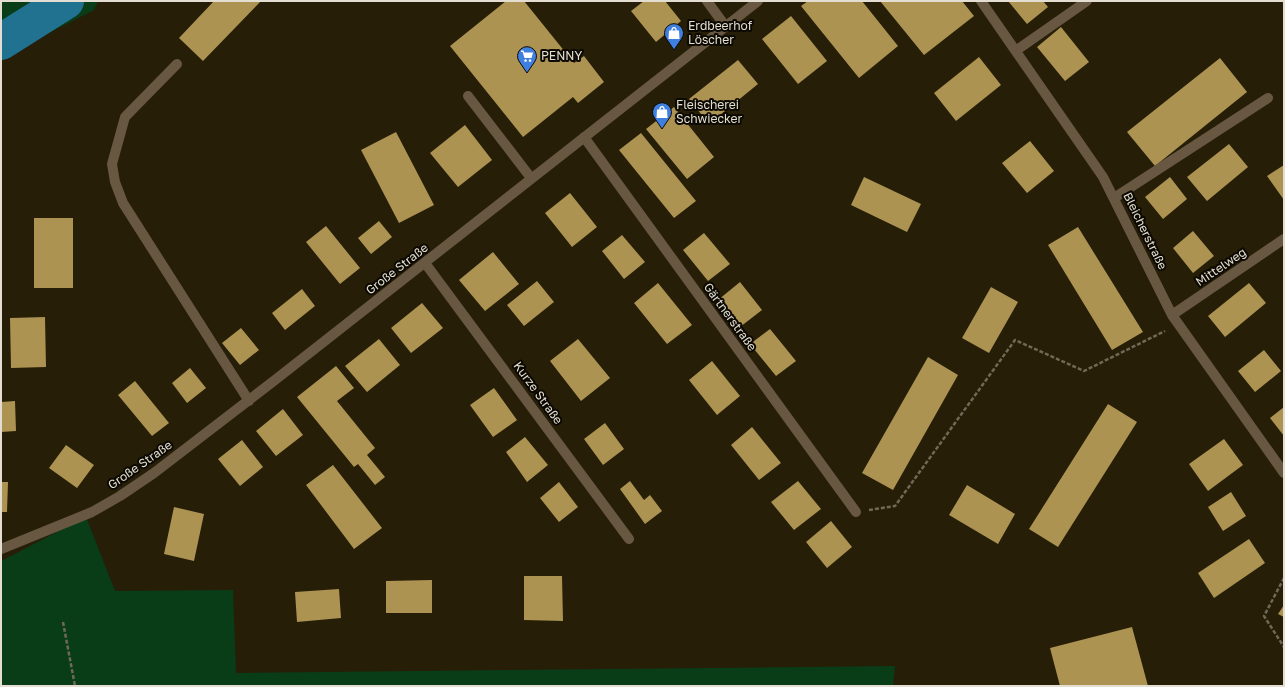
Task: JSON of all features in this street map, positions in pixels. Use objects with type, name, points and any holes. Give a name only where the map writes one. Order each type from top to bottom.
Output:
[{"type":"street","points":[[707,1],[726,26]]},
{"type":"street","name":"Große Straße","points":[[1,549],[92,512],[120,496],[154,473],[249,401],[758,1]]},
{"type":"street","name":"Bleicherstraße","points":[[981,1],[1017,50],[1103,177],[1172,315],[1284,473]]},
{"type":"street","points":[[1017,50],[1087,1]]},
{"type":"street","points":[[177,64],[125,117],[112,164],[114,182],[123,203],[249,401]]},
{"type":"street","points":[[468,96],[531,178]]},
{"type":"street","points":[[1114,198],[1268,98]]},
{"type":"street","name":"Gärtnerstraße","points":[[584,137],[856,512]]},
{"type":"street","name":"Mittelweg","points":[[1172,315],[1284,239]]},
{"type":"street","name":"Kurze Straße","points":[[426,262],[629,539]]},
{"type":"path","points":[[856,512],[895,506],[1015,340],[1084,371],[1178,324]]},
{"type":"path","points":[[1284,578],[1264,616],[1284,647]]},
{"type":"path","points":[[63,622],[75,686]]},
{"type":"green space","points":[[1,1],[98,1],[94,10],[1,57]]},
{"type":"green space","points":[[86,517],[115,591],[233,590],[236,673],[895,666],[893,686],[1,686],[1,561]]},
{"type":"building","points":[[214,1],[261,1],[203,61],[179,38]]},
{"type":"building","name":"PENNY","points":[[506,1],[524,1],[574,63],[584,56],[604,82],[578,103],[573,97],[523,137],[450,46]]},
{"type":"building","points":[[644,1],[665,1],[681,21],[656,42],[631,11]]},
{"type":"building","points":[[808,1],[862,1],[898,46],[859,78],[801,6]]},
{"type":"building","points":[[880,1],[962,1],[974,16],[924,55]]},
{"type":"building","points":[[1008,1],[1043,1],[1048,7],[1027,24]]},
{"type":"building","points":[[791,16],[827,61],[798,84],[762,39]]},
{"type":"building","points":[[1061,27],[1089,62],[1065,81],[1037,47]]},
{"type":"building","points":[[979,57],[1001,85],[956,121],[934,93]]},
{"type":"building","points":[[1220,58],[1247,92],[1155,166],[1127,132]]},
{"type":"building","points":[[738,60],[758,84],[709,124],[689,99]]},
{"type":"building","points":[[674,107],[714,157],[687,179],[646,129]]},
{"type":"building","points":[[465,125],[492,160],[458,187],[430,153]]},
{"type":"building","points":[[396,132],[434,205],[399,223],[361,150]]},
{"type":"building","points":[[641,133],[696,201],[674,218],[619,150]]},
{"type":"building","points":[[1030,141],[1054,171],[1027,193],[1002,163]]},
{"type":"building","points":[[1229,144],[1248,167],[1207,201],[1187,177]]},
{"type":"building","points":[[1284,165],[1284,200],[1267,176]]},
{"type":"building","points":[[864,177],[921,204],[907,232],[851,205]]},
{"type":"building","points":[[1170,177],[1187,199],[1163,219],[1145,197]]},
{"type":"building","points":[[570,193],[597,227],[572,247],[545,213]]},
{"type":"building","points":[[34,218],[73,218],[73,288],[34,288]]},
{"type":"building","points":[[379,221],[392,237],[371,254],[358,238]]},
{"type":"building","points":[[326,226],[360,268],[340,284],[306,242]]},
{"type":"building","points":[[1078,227],[1143,332],[1112,350],[1048,245]]},
{"type":"building","points":[[1193,231],[1214,256],[1193,273],[1173,248]]},
{"type":"building","points":[[704,233],[730,264],[708,281],[683,250]]},
{"type":"building","points":[[622,235],[645,262],[624,279],[602,251]]},
{"type":"building","points":[[493,252],[519,284],[485,311],[459,280]]},
{"type":"building","points":[[537,281],[554,302],[524,326],[507,305]]},
{"type":"building","points":[[740,282],[762,310],[740,327],[718,300]]},
{"type":"building","points":[[658,283],[692,325],[667,344],[634,303]]},
{"type":"building","points":[[1249,283],[1266,303],[1225,337],[1208,316]]},
{"type":"building","points":[[991,287],[1018,302],[989,353],[962,338]]},
{"type":"building","points":[[302,289],[315,306],[285,330],[272,313]]},
{"type":"building","points":[[422,303],[443,328],[411,353],[391,328]]},
{"type":"building","points":[[45,317],[46,367],[11,368],[10,318]]},
{"type":"building","points":[[241,328],[259,350],[240,365],[222,343]]},
{"type":"building","points":[[770,329],[796,361],[776,376],[750,344]]},
{"type":"building","points":[[379,339],[400,365],[367,392],[345,366]]},
{"type":"building","points":[[578,339],[610,378],[581,401],[550,361]]},
{"type":"building","points":[[1264,350],[1281,371],[1255,392],[1238,371]]},
{"type":"building","points":[[928,357],[958,375],[893,490],[862,473]]},
{"type":"building","points":[[712,361],[740,396],[717,415],[689,380]]},
{"type":"building","points":[[336,366],[354,388],[337,401],[375,448],[367,455],[385,477],[375,485],[358,464],[354,467],[297,397]]},
{"type":"building","points":[[190,368],[206,388],[187,403],[172,383]]},
{"type":"building","points":[[135,381],[169,423],[152,436],[118,395]]},
{"type":"building","points":[[494,388],[517,420],[493,437],[470,405]]},
{"type":"building","points":[[15,401],[16,431],[1,432],[1,402]]},
{"type":"building","points":[[1108,404],[1137,422],[1058,547],[1029,529]]},
{"type":"building","points":[[1284,407],[1284,436],[1270,418]]},
{"type":"building","points":[[283,409],[303,435],[276,456],[256,431]]},
{"type":"building","points":[[605,423],[624,449],[603,465],[584,439]]},
{"type":"building","points":[[752,427],[781,463],[759,480],[731,445]]},
{"type":"building","points":[[525,437],[548,465],[527,482],[506,452]]},
{"type":"building","points":[[1224,439],[1243,465],[1208,491],[1189,464]]},
{"type":"building","points":[[242,440],[263,467],[240,486],[218,459]]},
{"type":"building","points":[[66,445],[94,465],[77,488],[49,468]]},
{"type":"building","points":[[333,465],[382,528],[354,549],[306,485]]},
{"type":"building","points":[[630,481],[644,500],[650,495],[662,511],[645,524],[620,489]]},
{"type":"building","points":[[798,481],[821,509],[794,530],[771,502]]},
{"type":"building","points":[[1,482],[8,482],[7,512],[1,512]]},
{"type":"building","points":[[559,482],[578,507],[559,522],[540,498]]},
{"type":"building","points":[[967,485],[1015,514],[998,544],[949,515]]},
{"type":"building","points":[[1231,492],[1246,516],[1223,531],[1208,507]]},
{"type":"building","points":[[174,507],[204,514],[194,561],[164,554]]},
{"type":"building","points":[[831,521],[852,547],[827,568],[806,542]]},
{"type":"building","points":[[1249,539],[1265,563],[1214,598],[1198,573]]},
{"type":"building","points":[[524,576],[562,576],[563,621],[524,620]]},
{"type":"building","points":[[432,580],[432,613],[386,613],[386,581]]},
{"type":"building","points":[[339,589],[341,618],[297,622],[295,592]]},
{"type":"building","points":[[1284,605],[1284,617],[1278,614]]},
{"type":"building","points":[[1132,627],[1148,686],[1060,686],[1050,648]]},
{"type":"waterway","points":[[1,42],[66,1]]},
{"type":"place","name":"Erdbeerhof Löscher","points":[[674,50]]},
{"type":"place","name":"PENNY","points":[[527,73]]},
{"type":"place","name":"Fleischerei Schwiecker","points":[[662,129]]}]
